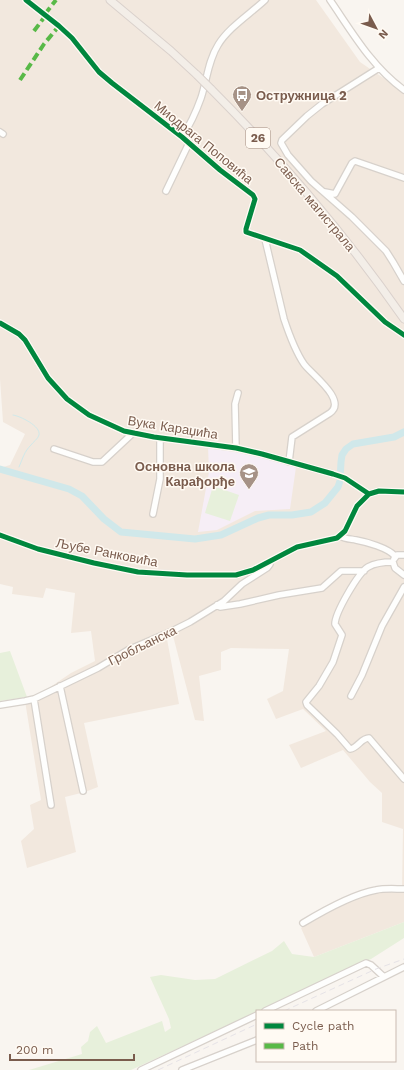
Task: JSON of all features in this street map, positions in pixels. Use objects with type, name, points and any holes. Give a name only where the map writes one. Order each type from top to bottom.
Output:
[{"type":"main road","name":"Савска магистрала","points":[[110,0],[197,75],[247,125],[313,199],[369,270],[404,319]]},
{"type":"street","name":"Миодрага Поповића","points":[[26,0],[72,38],[101,74],[253,195],[254,199],[246,232],[300,250],[336,276],[385,322],[404,335]]},
{"type":"street","points":[[182,137],[196,111],[211,60],[220,41],[265,0]]},
{"type":"street","points":[[330,0],[379,68],[404,90]]},
{"type":"street","points":[[379,68],[322,104],[307,116],[282,142],[282,146],[288,155],[321,190],[352,217],[386,251],[404,281]]},
{"type":"street","points":[[166,191],[189,143]]},
{"type":"street","points":[[321,190],[327,193],[335,194],[352,163],[355,161],[404,178]]},
{"type":"street","points":[[265,239],[288,331],[303,362],[328,389],[335,406],[330,413],[292,437],[289,462]]},
{"type":"street","name":"Вука Караџића","points":[[0,323],[19,334],[48,378],[67,399],[89,415],[132,434],[236,448],[333,474],[357,485],[369,494]]},
{"type":"street","points":[[236,448],[235,404],[238,393]]},
{"type":"street","points":[[54,449],[93,462],[102,462],[132,434]]},
{"type":"street","points":[[153,514],[160,479],[160,438]]},
{"type":"street","points":[[404,492],[378,491],[369,494],[355,508],[345,531],[340,536],[380,547],[392,553],[395,568],[404,575]]},
{"type":"street","name":"Љубе Ранковића","points":[[0,535],[38,550],[94,563],[150,574],[194,576],[236,575],[254,570],[297,547],[332,540],[340,536]]},
{"type":"street","points":[[404,555],[368,567],[350,591],[336,617],[335,624],[342,635],[332,662],[319,686],[306,702],[307,705],[350,749],[354,748],[365,738],[369,738],[404,779]]},
{"type":"street","name":"Гробљанска","points":[[0,705],[34,699],[98,668],[139,644],[170,632],[227,599],[242,584],[267,568],[270,562]]},
{"type":"street","points":[[217,605],[220,607],[240,604],[279,595],[322,588],[341,572],[364,571]]},
{"type":"street","points":[[351,696],[360,680],[384,621],[404,587]]},
{"type":"street","points":[[60,686],[83,791]]},
{"type":"street","points":[[34,699],[51,805]]},
{"type":"street","points":[[303,923],[365,893],[377,890],[404,889]]},
{"type":"street","points":[[267,1010],[366,963],[373,966],[384,977]]},
{"type":"street","points":[[318,1010],[404,967]]},
{"type":"street","points":[[141,1070],[256,1015]]},
{"type":"street","points":[[182,1070],[256,1040]]},
{"type":"shaded area","points":[[0,0],[316,0],[360,62],[404,92],[404,922],[314,957],[301,928],[306,924],[351,901],[379,891],[402,890],[403,829],[382,822],[382,793],[370,782],[343,750],[301,768],[289,745],[326,731],[303,709],[276,719],[267,699],[283,691],[289,649],[231,648],[221,652],[221,670],[199,676],[204,721],[195,720],[172,632],[167,639],[179,704],[84,723],[98,787],[65,797],[76,852],[27,868],[21,841],[34,829],[30,805],[41,800],[25,701],[40,694],[71,673],[95,661],[91,631],[71,633],[75,593],[46,588],[43,598],[12,594],[13,587],[0,584],[0,468],[10,465],[25,434],[3,422],[0,379]]},
{"type":"shaded area","name":"Основна школа Карађорђе","points":[[208,446],[244,452],[296,467],[290,509],[255,511],[217,530],[198,532],[209,472]]},
{"type":"green space","points":[[213,486],[239,495],[230,521],[205,513]]},
{"type":"green space","points":[[10,651],[27,697],[0,701],[0,653]]},
{"type":"green space","points":[[404,922],[404,938],[371,959],[261,1010],[256,1010],[256,1012],[131,1070],[29,1070],[82,1054],[81,1047],[88,1041],[90,1032],[97,1026],[106,1043],[162,1021],[165,1032],[171,1028],[169,1019],[150,977],[161,975],[195,980],[215,979],[272,951],[284,941],[292,954],[314,957]]},
{"type":"waterway","points":[[13,415],[29,422],[37,428],[39,432],[37,439],[27,450],[19,467]]},
{"type":"waterway","points":[[0,469],[69,489],[82,496],[104,519],[121,532],[195,539],[221,535],[258,518],[269,515],[292,515],[311,512],[325,503],[338,487],[340,481],[342,455],[346,449],[353,444],[394,437],[404,432]]},
{"type":"railway","points":[[286,1010],[376,969],[404,959]]},
{"type":"railway","points":[[158,1070],[256,1024]]},
{"type":"marked path","points":[[45,14],[56,0]]},
{"type":"marked path","points":[[34,31],[46,15]]},
{"type":"marked path","points":[[20,80],[44,44],[59,26]]},
{"type":"cycle path","points":[[26,0],[72,38],[99,72],[253,195],[255,199],[246,232],[300,250],[337,276],[385,322],[404,335]]},
{"type":"cycle path","points":[[0,323],[19,334],[25,340],[48,378],[67,399],[89,415],[124,431],[154,437],[236,448],[333,474],[345,478],[369,494]]},
{"type":"cycle path","points":[[0,535],[38,549],[138,572],[187,575],[236,575],[253,570],[297,547],[337,538],[345,531],[357,506],[369,494],[379,491],[404,492]]},
{"type":"place","name":"Остружница 2","points":[[242,112]]},
{"type":"place","name":"Основна школа Карађорђе","points":[[249,490]]}]
